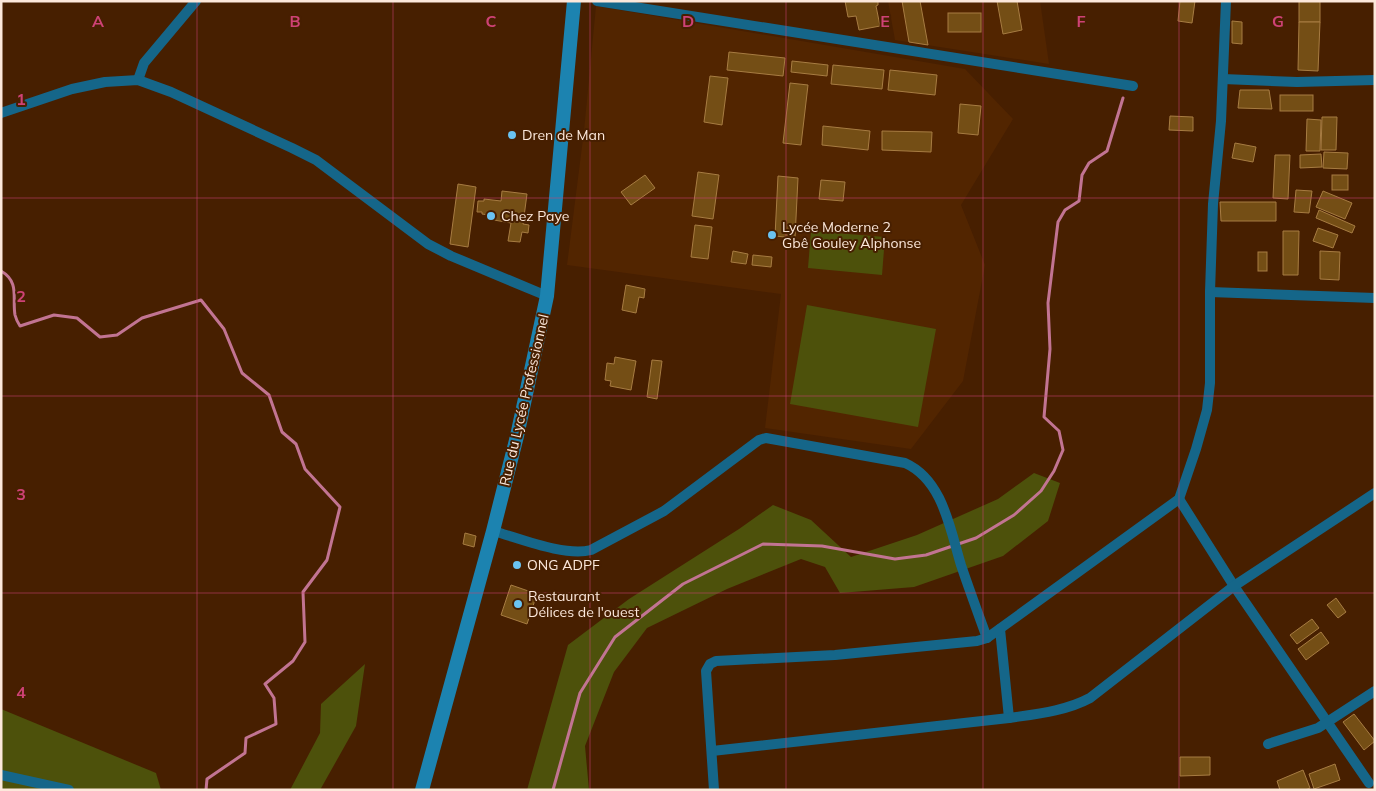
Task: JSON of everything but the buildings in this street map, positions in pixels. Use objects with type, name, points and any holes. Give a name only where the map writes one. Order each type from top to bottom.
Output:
[{"type":"main road","name":"Rue du Lycée Professionnel","points":[[422,790],[493,531],[517,436],[547,296],[574,1]]},
{"type":"street","points":[[138,80],[144,64],[196,1]]},
{"type":"street","points":[[597,1],[1133,86]]},
{"type":"street","points":[[714,790],[706,671],[710,664],[716,660],[835,655],[977,641],[987,638],[1014,616],[1179,499],[1207,410],[1211,353],[1210,292],[1213,204],[1221,121],[1226,1]]},
{"type":"street","points":[[1223,79],[1297,82],[1375,80]]},
{"type":"street","points":[[1,113],[72,89],[105,82],[138,80],[171,92],[316,160],[428,244],[451,256],[547,296]]},
{"type":"street","points":[[1210,292],[1375,298]]},
{"type":"street","points":[[493,531],[563,550],[580,553],[591,550],[664,511],[759,440],[766,438],[905,463],[913,466],[924,476],[937,494],[948,520],[987,638]]},
{"type":"street","points":[[712,751],[1009,718],[1047,712],[1079,704],[1090,698],[1234,586],[1375,493]]},
{"type":"street","points":[[1179,499],[1234,586],[1328,721],[1368,783]]},
{"type":"street","points":[[1000,629],[1009,718]]},
{"type":"street","points":[[1268,744],[1311,731],[1375,691]]},
{"type":"street","points":[[1,775],[69,790]]},
{"type":"shaded area","points":[[888,1],[1040,1],[1049,64],[895,40]]},
{"type":"shaded area","name":"Lycée Moderne 2 Gbê Gouley Alphonse","points":[[596,6],[965,69],[1013,119],[961,205],[985,265],[963,381],[911,449],[765,428],[781,294],[567,265],[584,131]]},
{"type":"shaded area","points":[[811,231],[885,237],[882,275],[808,268]]},
{"type":"shaded area","points":[[807,305],[936,329],[918,427],[790,404]]},
{"type":"shaded area","points":[[1034,473],[1060,483],[1048,521],[1003,556],[914,587],[840,593],[825,567],[801,559],[727,589],[647,628],[614,672],[585,746],[589,790],[527,790],[568,645],[629,599],[739,529],[773,505],[811,520],[851,557],[917,535],[998,499]]},
{"type":"shaded area","points":[[365,664],[356,726],[320,790],[290,790],[320,733],[321,704]]},
{"type":"shaded area","points":[[1,709],[156,773],[161,790],[1,790]]},
{"type":"waterway","points":[[553,790],[580,693],[615,637],[683,584],[763,544],[822,546],[895,559],[926,555],[976,538],[1014,515],[1041,491],[1054,471],[1063,450],[1059,431],[1044,417],[1050,349],[1048,303],[1058,222],[1065,210],[1079,201],[1082,175],[1089,163],[1107,151],[1123,98]]},
{"type":"waterway","points":[[1,271],[7,275],[13,285],[15,315],[20,326],[54,315],[77,318],[100,337],[117,335],[142,318],[201,300],[224,329],[242,373],[269,395],[282,432],[296,444],[305,469],[340,507],[327,560],[303,592],[305,642],[293,661],[265,684],[274,698],[276,724],[246,738],[245,753],[207,779],[206,790]]},
{"type":"place","name":"Dren de Man","points":[[512,135]]},
{"type":"place","name":"Chez Paye","points":[[491,216]]},
{"type":"place","name":"Lycée Moderne 2 Gbê Gouley Alphonse","points":[[772,235]]},
{"type":"place","name":"ONG ADPF","points":[[517,565]]},
{"type":"place","name":"Restaurant Délices de l'ouest","points":[[518,604]]}]
